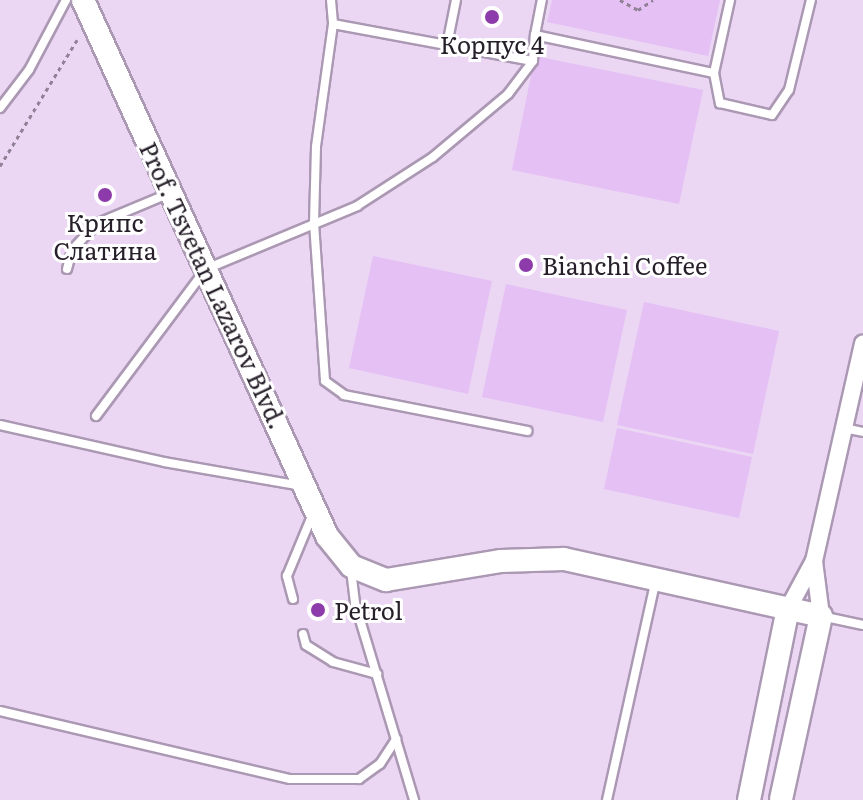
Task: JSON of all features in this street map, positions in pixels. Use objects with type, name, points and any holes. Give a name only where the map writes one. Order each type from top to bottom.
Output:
[{"type":"street","name":"Prof. Tsvetan Lazarov Blvd.","points":[[86,8],[327,536],[351,566]]},
{"type":"street","points":[[749,800],[788,609],[814,561],[863,343]]},
{"type":"street","points":[[351,566],[386,580],[501,561],[564,559],[821,616]]},
{"type":"street","points":[[781,800],[821,616],[814,561]]},
{"type":"lane","points":[[0,108],[29,70],[66,0]]},
{"type":"lane","points":[[331,0],[333,24],[316,147],[314,223],[322,369],[333,390],[528,431]]},
{"type":"lane","points":[[447,45],[456,0]]},
{"type":"lane","points":[[96,416],[206,269],[357,206],[433,157],[508,94],[533,61],[542,0]]},
{"type":"lane","points":[[730,0],[714,73],[720,103],[772,115],[789,90],[811,0]]},
{"type":"lane","points":[[333,24],[533,61]]},
{"type":"lane","points":[[535,35],[714,73]]},
{"type":"lane","points":[[67,269],[72,250],[96,224],[171,193]]},
{"type":"lane","points":[[0,425],[164,462],[306,487]]},
{"type":"lane","points":[[844,428],[863,432]]},
{"type":"lane","points":[[293,599],[287,576],[315,508]]},
{"type":"lane","points":[[351,566],[355,603],[414,800]]},
{"type":"lane","points":[[607,800],[656,578]]},
{"type":"lane","points":[[821,616],[863,625]]},
{"type":"lane","points":[[303,634],[306,645],[333,662],[377,674]]},
{"type":"lane","points":[[0,711],[290,779],[359,779],[380,764],[396,739]]},
{"type":"path","points":[[620,0],[638,10],[653,0]]},
{"type":"path","points":[[0,166],[58,79],[86,8]]},
{"type":"shaded area","points":[[552,0],[720,0],[708,56],[547,22]]},
{"type":"shaded area","points":[[535,56],[703,90],[679,204],[512,170]]},
{"type":"shaded area","points":[[373,256],[492,281],[468,394],[349,368]]},
{"type":"shaded area","points":[[506,284],[627,310],[603,422],[482,397]]},
{"type":"shaded area","points":[[644,302],[779,331],[753,454],[617,425]]},
{"type":"shaded area","points":[[617,428],[752,457],[739,518],[604,489]]},
{"type":"place","name":"Корпус 4","points":[[492,17]]},
{"type":"place","name":"Крипс Слатина","points":[[105,195]]},
{"type":"place","name":"Bianchi Coffee","points":[[526,265]]},
{"type":"place","name":"Petrol","points":[[318,610]]}]
